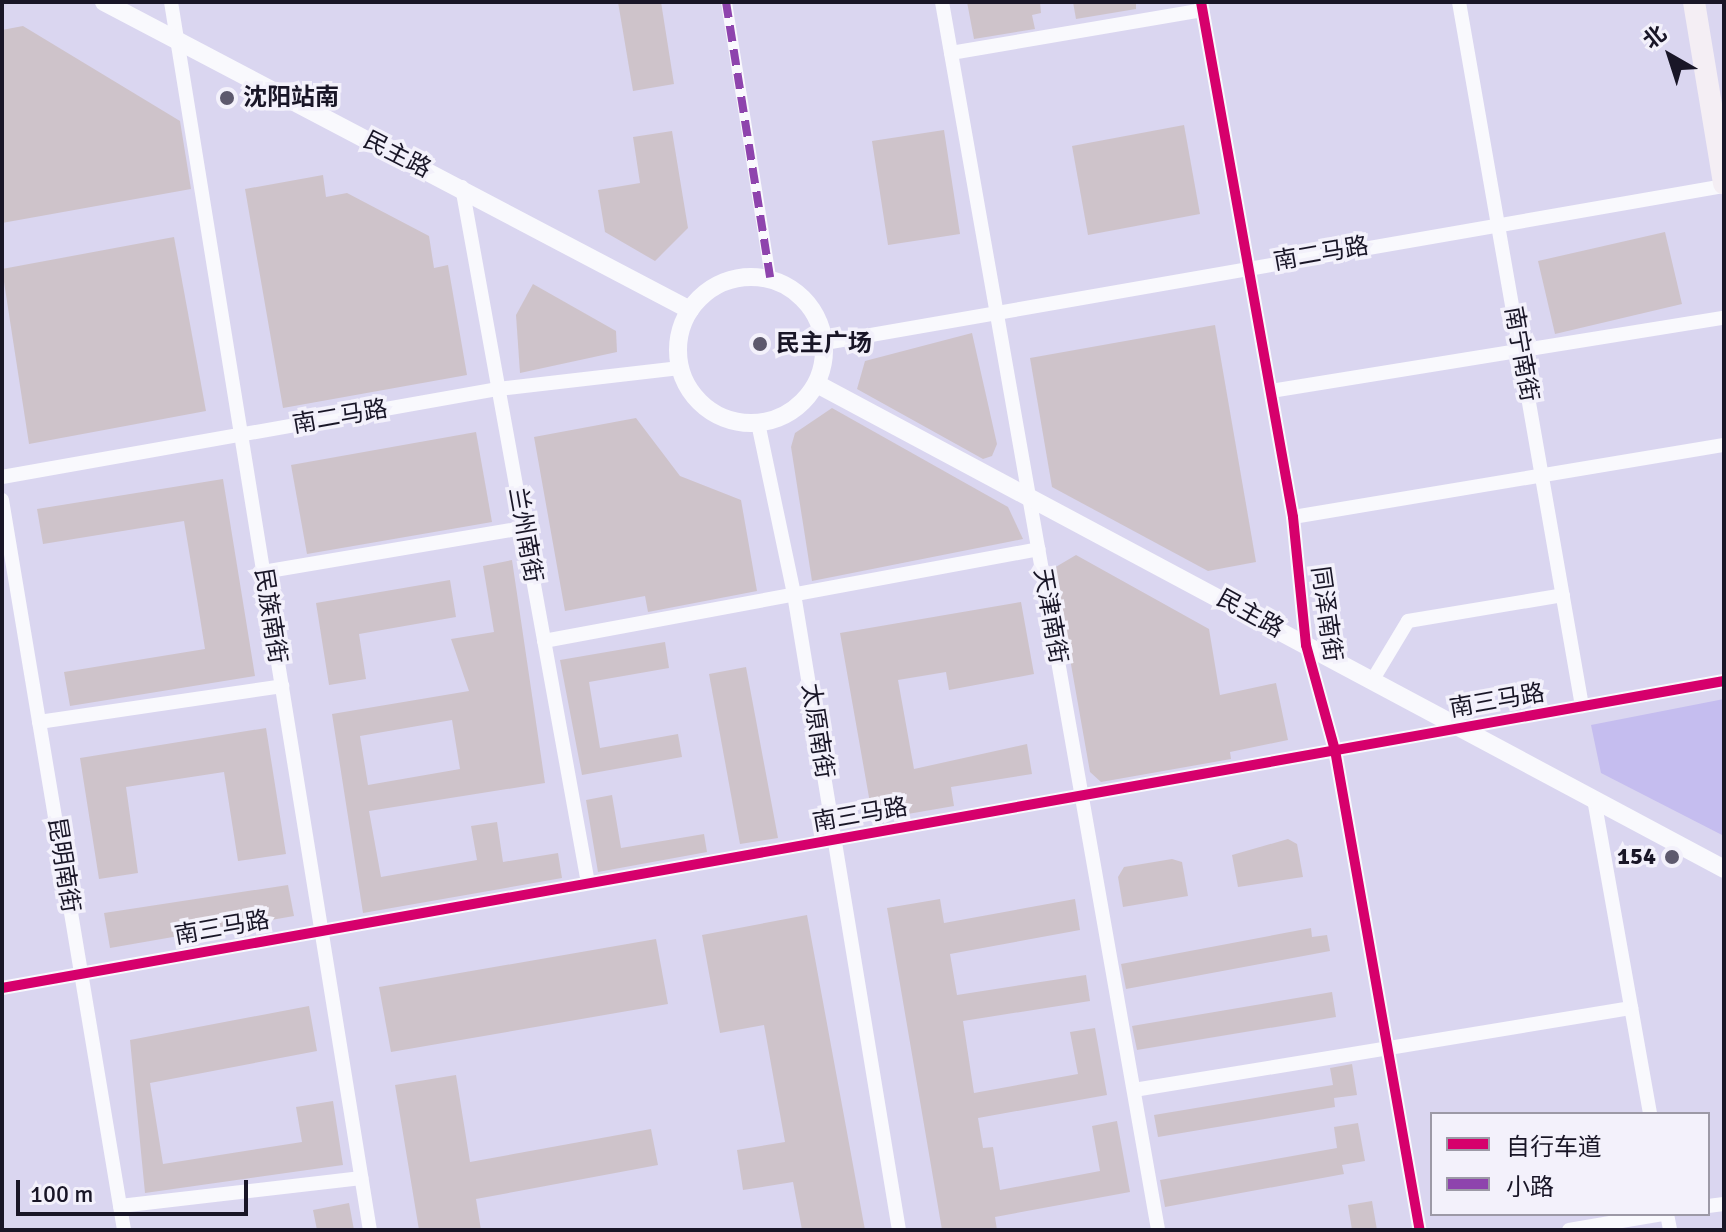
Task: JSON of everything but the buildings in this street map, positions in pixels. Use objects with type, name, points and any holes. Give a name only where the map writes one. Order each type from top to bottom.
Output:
[{"type":"main road","points":[[1694,2],[1724,185]]},
{"type":"street","name":"民主路","points":[[104,2],[178,44],[462,187],[690,310]]},
{"type":"street","name":"民族南街","points":[[171,2],[370,1230]]},
{"type":"street","points":[[726,2],[770,278]]},
{"type":"street","name":"天津南街","points":[[942,2],[1025,491],[1039,549],[1158,1230]]},
{"type":"street","name":"南宁南街","points":[[1459,2],[1582,706]]},
{"type":"street","points":[[951,53],[1202,6]]},
{"type":"street","name":"同泽南街","points":[[1202,6],[1293,517],[1306,645],[1335,750],[1420,1230]]},
{"type":"street","name":"南二马路","points":[[825,343],[996,309],[1724,185]]},
{"type":"street","name":"兰州南街","points":[[462,187],[588,883]]},
{"type":"street","points":[[770,278],[808,302],[825,343],[817,384],[781,417],[758,423],[717,415],[701,403],[680,368],[690,310],[725,281],[770,278]]},
{"type":"street","points":[[1271,391],[1724,318]]},
{"type":"street","name":"南二马路","points":[[2,477],[498,389],[680,368]]},
{"type":"street","name":"民主路","points":[[817,384],[1025,491],[1724,869]]},
{"type":"street","name":"太原南街","points":[[758,423],[794,594],[899,1230]]},
{"type":"street","points":[[1293,517],[1541,472],[1724,445]]},
{"type":"street","name":"昆明南街","points":[[2,500],[124,1230]]},
{"type":"street","points":[[263,572],[523,528]]},
{"type":"street","points":[[544,641],[1039,549]]},
{"type":"street","points":[[1372,681],[1408,621],[1563,595]]},
{"type":"street","name":"南三马路","points":[[2,988],[1724,681]]},
{"type":"street","points":[[39,722],[282,686]]},
{"type":"street","points":[[1594,799],[1650,1112]]},
{"type":"street","points":[[1134,1090],[1631,1008]]},
{"type":"street","points":[[120,1206],[361,1178]]},
{"type":"street","points":[[1569,1230],[1653,1216]]},
{"type":"shaded area","points":[[1724,699],[1724,836],[1601,773],[1591,725]]},
{"type":"marked path","points":[[726,2],[770,278]]},
{"type":"cycle path","points":[[1201,2],[1293,517],[1306,645],[1335,750],[1420,1230]]},
{"type":"cycle path","points":[[2,988],[1724,681]]},
{"type":"place","name":"沈阳站南","points":[[227,98]]},
{"type":"place","name":"民主广场","points":[[760,344]]},
{"type":"place","name":"154","points":[[1672,857]]}]
